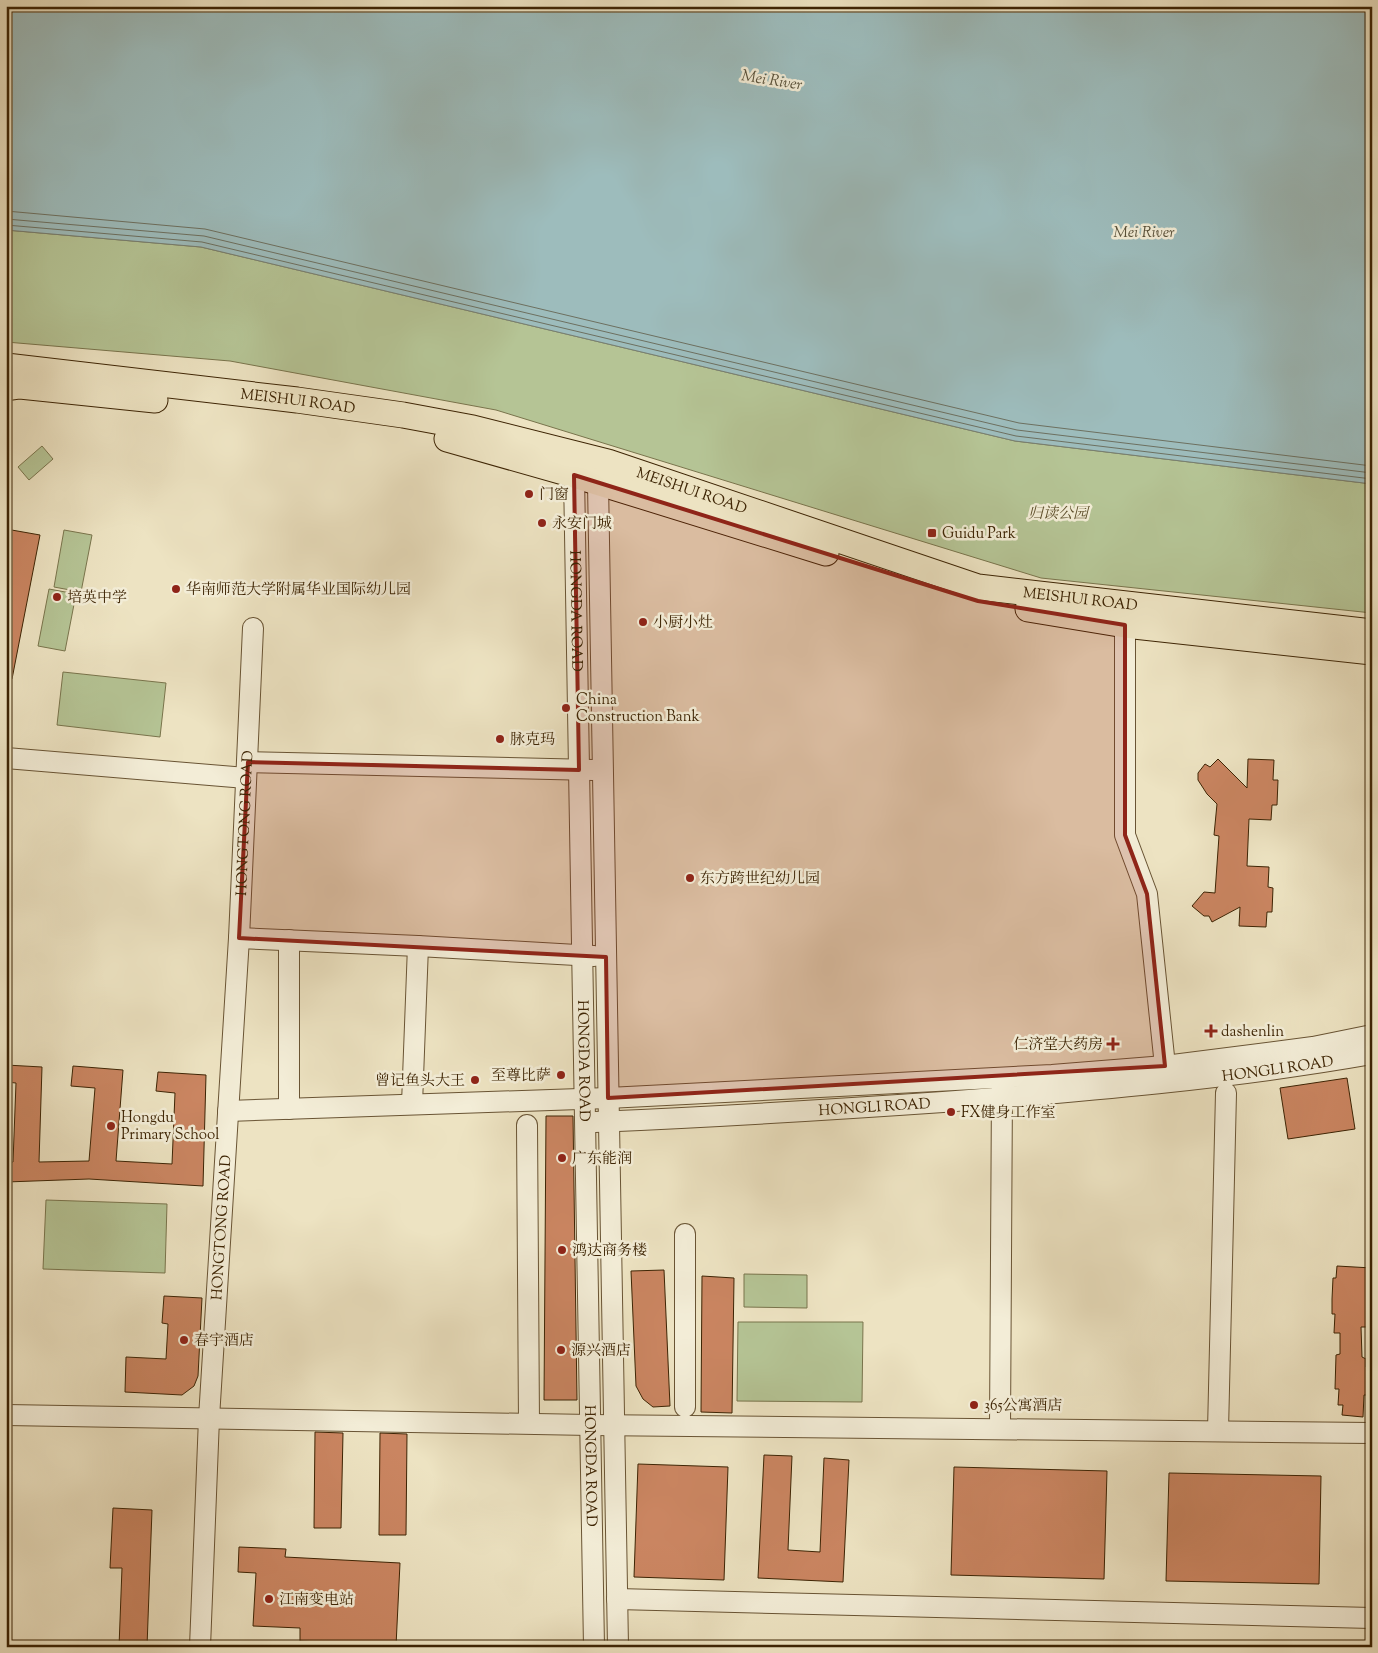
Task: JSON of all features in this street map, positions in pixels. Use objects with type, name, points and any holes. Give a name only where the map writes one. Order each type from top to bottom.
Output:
[{"type":"main road","name":"MEISHUI ROAD","points":[[6,366],[297,400],[403,415],[473,428],[608,462],[978,587],[1372,632]]},
{"type":"main road","name":"MEISHUI ROAD","points":[[6,388],[20,386],[276,413],[381,426],[454,440],[574,475],[978,601],[1125,625],[1372,652]]},
{"type":"street","name":"HONGDA ROAD","points":[[574,475],[594,1647]]},
{"type":"street","name":"HONGDA ROAD","points":[[598,483],[618,1647]]},
{"type":"street","points":[[1125,625],[1125,835],[1147,894],[1166,1066]]},
{"type":"street","name":"HONGTONG ROAD","points":[[200,1647],[209,1418],[239,938],[252,628]]},
{"type":"street","points":[[6,758],[247,770],[602,770]]},
{"type":"street","points":[[239,938],[606,956]]},
{"type":"street","points":[[289,940],[289,1109]]},
{"type":"street","points":[[412,1104],[418,946]]},
{"type":"street","name":"HONGLI ROAD","points":[[585,1122],[856,1108],[1313,1047],[1372,1035]]},
{"type":"street","name":"HONGLI ROAD","points":[[228,1111],[585,1098],[1182,1082],[1372,1054]]},
{"type":"street","points":[[1000,1429],[1002,1088]]},
{"type":"street","points":[[1218,1432],[1226,1093]]},
{"type":"street","points":[[527,1125],[529,1423]]},
{"type":"street","points":[[685,1234],[685,1407]]},
{"type":"street","points":[[6,1415],[590,1425],[1372,1433]]},
{"type":"street","points":[[617,1600],[1372,1618]]},
{"type":"highlighted area","points":[[574,475],[978,601],[1125,625],[1125,835],[1147,894],[1165,1066],[608,1098],[606,957],[239,938],[248,762],[579,770]]},
{"type":"green space","name":"归读公园","points":[[6,230],[201,247],[1015,441],[1372,484],[1372,613],[1041,578],[496,410],[230,361],[6,342]]},
{"type":"green space","points":[[42,446],[53,459],[29,480],[18,467]]},
{"type":"green space","points":[[64,530],[92,535],[81,592],[54,587]]},
{"type":"green space","points":[[49,589],[76,594],[65,651],[38,646]]},
{"type":"green space","points":[[63,672],[166,683],[160,737],[57,725]]},
{"type":"green space","points":[[46,1200],[167,1204],[165,1273],[43,1269]]},
{"type":"green space","points":[[744,1274],[807,1275],[807,1308],[744,1307]]},
{"type":"green space","points":[[738,1322],[863,1322],[862,1402],[737,1401]]},
{"type":"water","name":"Mei River","points":[[6,6],[1372,6],[1372,484],[1015,441],[201,247],[6,230]]},
{"type":"building","points":[[6,529],[40,535],[12,679],[6,679]]},
{"type":"building","points":[[1218,759],[1247,788],[1248,759],[1274,760],[1273,780],[1278,780],[1277,805],[1272,805],[1271,820],[1249,819],[1247,866],[1269,867],[1268,887],[1273,888],[1272,912],[1267,912],[1266,927],[1239,926],[1240,907],[1212,922],[1209,916],[1204,916],[1192,906],[1204,892],[1215,893],[1219,836],[1214,835],[1217,804],[1207,794],[1198,780],[1198,773],[1205,764],[1210,767]]},
{"type":"building","points":[[6,1065],[42,1067],[39,1162],[89,1161],[95,1088],[71,1086],[73,1066],[123,1070],[116,1161],[172,1164],[175,1093],[156,1091],[158,1072],[206,1075],[203,1186],[89,1179],[6,1182],[6,1163],[13,1162],[16,1083],[6,1082]]},
{"type":"building","points":[[1347,1078],[1355,1129],[1288,1139],[1280,1088]]},
{"type":"building","points":[[546,1116],[573,1116],[577,1400],[544,1400]]},
{"type":"building","points":[[1337,1266],[1372,1268],[1372,1327],[1361,1327],[1362,1357],[1366,1359],[1366,1367],[1372,1367],[1372,1395],[1364,1395],[1363,1417],[1342,1415],[1343,1405],[1338,1405],[1339,1389],[1335,1389],[1336,1355],[1340,1354],[1340,1333],[1334,1333],[1335,1314],[1332,1314],[1332,1299],[1333,1278],[1336,1278]]},
{"type":"building","points":[[664,1270],[670,1406],[653,1407],[643,1399],[636,1386],[631,1271]]},
{"type":"building","points":[[702,1276],[734,1278],[732,1413],[701,1412]]},
{"type":"building","name":"春宇酒店","points":[[164,1296],[202,1298],[198,1376],[194,1386],[182,1395],[125,1392],[126,1357],[166,1359],[168,1324],[162,1323]]},
{"type":"building","points":[[315,1432],[343,1433],[341,1528],[314,1528]]},
{"type":"building","points":[[380,1433],[407,1434],[406,1535],[379,1535]]},
{"type":"building","points":[[764,1455],[792,1456],[788,1550],[820,1552],[824,1458],[849,1460],[843,1582],[758,1578]]},
{"type":"building","points":[[638,1464],[728,1467],[724,1580],[634,1577]]},
{"type":"building","points":[[954,1467],[1107,1471],[1104,1579],[951,1575]]},
{"type":"building","points":[[1169,1473],[1321,1476],[1319,1584],[1166,1581]]},
{"type":"building","points":[[113,1508],[152,1510],[147,1647],[119,1647],[122,1568],[110,1568]]},
{"type":"building","points":[[239,1547],[286,1549],[285,1557],[400,1563],[396,1646],[300,1641],[300,1628],[253,1626],[256,1573],[238,1572]]},
{"type":"place","name":"门窗","points":[[529,494]]},
{"type":"place","name":"永安门城","points":[[542,523]]},
{"type":"place","name":"Guidu Park","points":[[932,533]]},
{"type":"place","name":"华南师范大学附属华业国际幼儿园","points":[[176,589]]},
{"type":"place","name":"培英中学","points":[[57,597]]},
{"type":"place","name":"小厨小灶","points":[[643,622]]},
{"type":"place","name":"China Construction Bank","points":[[566,708]]},
{"type":"place","name":"脉克玛","points":[[500,739]]},
{"type":"place","name":"东方跨世纪幼儿园","points":[[690,878]]},
{"type":"place","name":"dashenlin","points":[[1211,1031]]},
{"type":"place","name":"仁济堂大药房","points":[[1113,1044]]},
{"type":"place","name":"至尊比萨","points":[[561,1075]]},
{"type":"place","name":"曾记鱼头大王","points":[[475,1080]]},
{"type":"place","name":"FX健身工作室","points":[[951,1112]]},
{"type":"place","name":"Hongdu Primary School","points":[[111,1126]]},
{"type":"place","name":"广东能润","points":[[562,1158]]},
{"type":"place","name":"鸿达商务楼","points":[[562,1250]]},
{"type":"place","name":"春宇酒店","points":[[184,1340]]},
{"type":"place","name":"源兴酒店","points":[[561,1350]]},
{"type":"place","name":"365公寓酒店","points":[[974,1405]]},
{"type":"place","name":"江南变电站","points":[[269,1599]]}]
